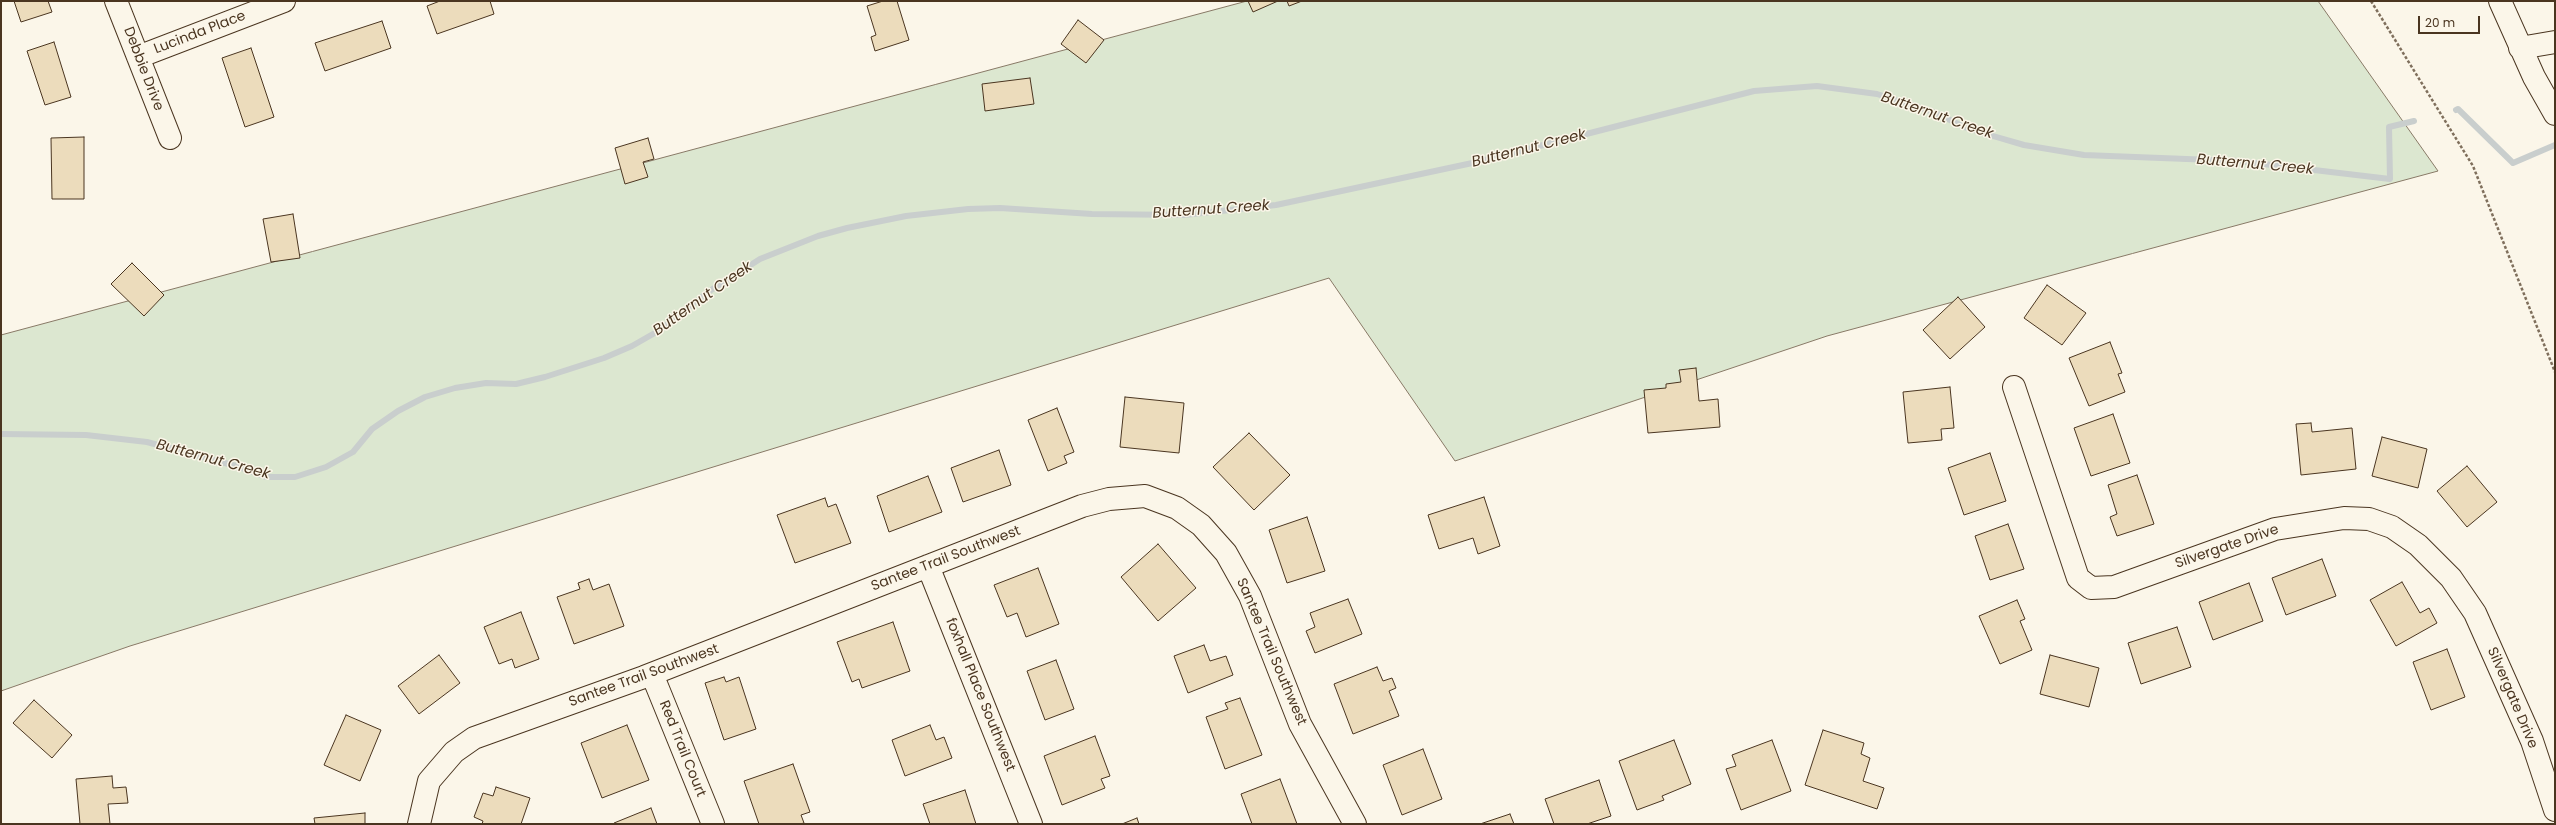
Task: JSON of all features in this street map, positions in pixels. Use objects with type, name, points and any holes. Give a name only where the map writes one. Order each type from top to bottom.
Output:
[{"type":"street","name":"Debbie Drive","points":[[116,1],[170,138]]},
{"type":"street","name":"Lucinda Place","points":[[138,57],[284,1]]},
{"type":"street","points":[[2500,1],[2520,48],[2553,108]]},
{"type":"street","points":[[2520,48],[2555,42]]},
{"type":"street","name":"Silvergate Drive","points":[[2014,388],[2078,578],[2091,588],[2114,587],[2275,529],[2344,518],[2369,519],[2392,527],[2418,545],[2451,578],[2475,613],[2532,741],[2555,810]]},
{"type":"street","name":"Santee Trail Southwest","points":[[419,824],[429,781],[454,752],[474,738],[652,674],[1082,506],[1109,499],[1145,496],[1177,508],[1201,525],[1226,553],[1250,596],[1300,724],[1355,824]]},
{"type":"street","name":"foxhall Place Southwest","points":[[928,566],[1031,824]]},
{"type":"street","name":"Red Trail Court","points":[[652,674],[713,824]]},
{"type":"path","points":[[2371,1],[2473,166],[2555,372]]},
{"type":"green space","points":[[1247,1],[2318,1],[2438,171],[1827,336],[1455,461],[1329,278],[130,646],[1,691],[1,335]]},
{"type":"building","points":[[14,1],[48,1],[52,12],[21,22]]},
{"type":"building","points":[[440,1],[490,1],[494,14],[437,34],[427,6]]},
{"type":"building","points":[[883,1],[897,1],[909,40],[875,51],[871,37],[876,35],[867,6]]},
{"type":"building","points":[[1248,1],[1278,1],[1253,12]]},
{"type":"building","points":[[1287,1],[1302,1],[1289,6]]},
{"type":"building","points":[[1078,20],[1104,40],[1086,63],[1061,44]]},
{"type":"building","points":[[382,21],[391,48],[325,71],[315,43]]},
{"type":"building","points":[[54,42],[71,97],[45,105],[27,51]]},
{"type":"building","points":[[251,48],[274,117],[245,127],[222,58]]},
{"type":"building","points":[[1030,78],[1034,104],[985,111],[982,84]]},
{"type":"building","points":[[84,137],[84,199],[52,199],[51,138]]},
{"type":"building","points":[[648,138],[654,159],[643,162],[648,177],[625,184],[615,148]]},
{"type":"building","points":[[293,214],[300,258],[271,262],[263,219]]},
{"type":"building","points":[[132,263],[164,295],[144,316],[111,284]]},
{"type":"building","points":[[2047,285],[2086,313],[2062,345],[2024,318]]},
{"type":"building","points":[[1958,297],[1985,327],[1950,359],[1923,330]]},
{"type":"building","points":[[2110,342],[2122,373],[2118,374],[2125,392],[2089,406],[2069,358]]},
{"type":"building","points":[[1696,368],[1699,401],[1718,399],[1720,427],[1648,433],[1644,390],[1666,388],[1666,384],[1681,382],[1679,370]]},
{"type":"building","points":[[1950,387],[1954,428],[1941,429],[1942,440],[1908,443],[1903,392]]},
{"type":"building","points":[[1125,397],[1184,403],[1179,453],[1120,447]]},
{"type":"building","points":[[1057,408],[1074,452],[1064,456],[1067,463],[1048,471],[1028,420]]},
{"type":"building","points":[[2113,414],[2130,463],[2091,476],[2074,428]]},
{"type":"building","points":[[2311,423],[2312,432],[2352,428],[2356,469],[2301,475],[2296,424]]},
{"type":"building","points":[[1249,433],[1290,475],[1254,510],[1213,467]]},
{"type":"building","points":[[2382,437],[2427,449],[2418,488],[2372,476]]},
{"type":"building","points":[[999,450],[1011,485],[963,502],[951,468]]},
{"type":"building","points":[[1990,453],[2006,501],[1964,515],[1948,468]]},
{"type":"building","points":[[2467,466],[2497,502],[2467,527],[2437,491]]},
{"type":"building","points":[[2137,475],[2154,524],[2117,536],[2110,517],[2117,514],[2108,485]]},
{"type":"building","points":[[928,476],[942,512],[889,532],[877,496]]},
{"type":"building","points":[[1484,497],[1500,546],[1478,554],[1473,538],[1439,549],[1428,515]]},
{"type":"building","points":[[825,498],[828,507],[836,504],[851,543],[795,563],[777,515]]},
{"type":"building","points":[[1307,517],[1325,571],[1287,583],[1269,530]]},
{"type":"building","points":[[2008,524],[2024,569],[1990,580],[1975,536]]},
{"type":"building","points":[[1158,544],[1196,588],[1158,621],[1121,577]]},
{"type":"building","points":[[2322,559],[2336,596],[2286,615],[2272,578]]},
{"type":"building","points":[[1038,568],[1059,624],[1026,637],[1017,613],[1007,617],[994,585]]},
{"type":"building","points":[[589,579],[593,590],[609,584],[624,626],[574,644],[557,597],[580,589],[578,583]]},
{"type":"building","points":[[2402,582],[2420,613],[2429,608],[2437,623],[2396,646],[2370,600]]},
{"type":"building","points":[[2249,583],[2263,621],[2213,640],[2199,602]]},
{"type":"building","points":[[1348,599],[1362,634],[1315,653],[1306,631],[1315,627],[1310,613]]},
{"type":"building","points":[[2017,600],[2025,619],[2020,621],[2032,650],[2000,664],[1979,616]]},
{"type":"building","points":[[521,612],[539,659],[515,668],[512,659],[499,664],[484,627]]},
{"type":"building","points":[[893,622],[910,671],[862,688],[859,679],[852,682],[837,642]]},
{"type":"building","points":[[2177,627],[2191,667],[2141,684],[2128,643]]},
{"type":"building","points":[[1204,645],[1210,661],[1226,656],[1233,675],[1188,693],[1174,656]]},
{"type":"building","points":[[2447,649],[2465,697],[2431,710],[2413,662]]},
{"type":"building","points":[[439,655],[460,683],[419,714],[398,686]]},
{"type":"building","points":[[2050,655],[2099,668],[2089,707],[2040,694]]},
{"type":"building","points":[[1056,660],[1074,709],[1045,720],[1027,671]]},
{"type":"building","points":[[1377,667],[1383,681],[1392,678],[1396,688],[1389,691],[1399,716],[1353,734],[1334,684]]},
{"type":"building","points":[[724,677],[726,682],[739,677],[756,729],[724,740],[705,683]]},
{"type":"building","points":[[1240,698],[1262,755],[1225,769],[1206,717],[1228,709],[1225,703]]},
{"type":"building","points":[[34,700],[72,735],[52,758],[13,723]]},
{"type":"building","points":[[346,715],[381,730],[360,781],[324,765]]},
{"type":"building","points":[[627,725],[649,780],[602,798],[581,743]]},
{"type":"building","points":[[930,725],[936,740],[944,737],[952,758],[905,776],[892,740]]},
{"type":"building","points":[[1823,730],[1864,743],[1861,754],[1870,758],[1863,781],[1884,788],[1877,809],[1805,785]]},
{"type":"building","points":[[1095,736],[1110,776],[1101,779],[1105,788],[1062,805],[1044,756]]},
{"type":"building","points":[[1674,740],[1691,784],[1662,796],[1664,800],[1637,810],[1619,761]]},
{"type":"building","points":[[1772,740],[1791,791],[1741,810],[1726,769],[1736,766],[1732,755]]},
{"type":"building","points":[[1423,749],[1442,799],[1402,815],[1383,765]]},
{"type":"building","points":[[793,764],[810,812],[801,815],[804,823],[759,824],[744,781]]},
{"type":"building","points":[[112,776],[113,788],[126,787],[128,803],[108,804],[110,824],[80,824],[76,779]]},
{"type":"building","points":[[1280,779],[1297,824],[1252,824],[1241,794]]},
{"type":"building","points":[[1599,780],[1611,816],[1587,824],[1554,824],[1545,799]]},
{"type":"building","points":[[496,787],[530,798],[521,824],[482,824],[483,821],[474,817],[483,793],[493,796]]},
{"type":"building","points":[[965,790],[976,824],[930,824],[923,804]]},
{"type":"building","points":[[651,808],[657,824],[614,824],[614,823]]},
{"type":"building","points":[[365,813],[365,824],[315,824],[314,818]]},
{"type":"building","points":[[1510,814],[1514,824],[1480,824]]},
{"type":"building","points":[[1137,818],[1139,824],[1122,824]]},
{"type":"waterway","name":"Butternut Creek","points":[[1,434],[86,435],[147,442],[236,466],[266,477],[295,477],[326,467],[353,452],[372,429],[398,411],[425,397],[455,388],[486,383],[516,384],[545,377],[604,358],[632,346],[660,330],[708,292],[760,259],[818,236],[847,228],[906,216],[968,209],[1000,208],[1092,214],[1184,215],[1276,205],[1477,162],[1754,91],[1817,86],[1877,94],[1936,113],[1964,127],[1993,136],[2024,145],[2084,155],[2238,161],[2390,179],[2389,127],[2414,121]]},
{"type":"waterway","name":"Butternut Creek","points":[[2456,110],[2458,109],[2513,163],[2555,145]]}]
